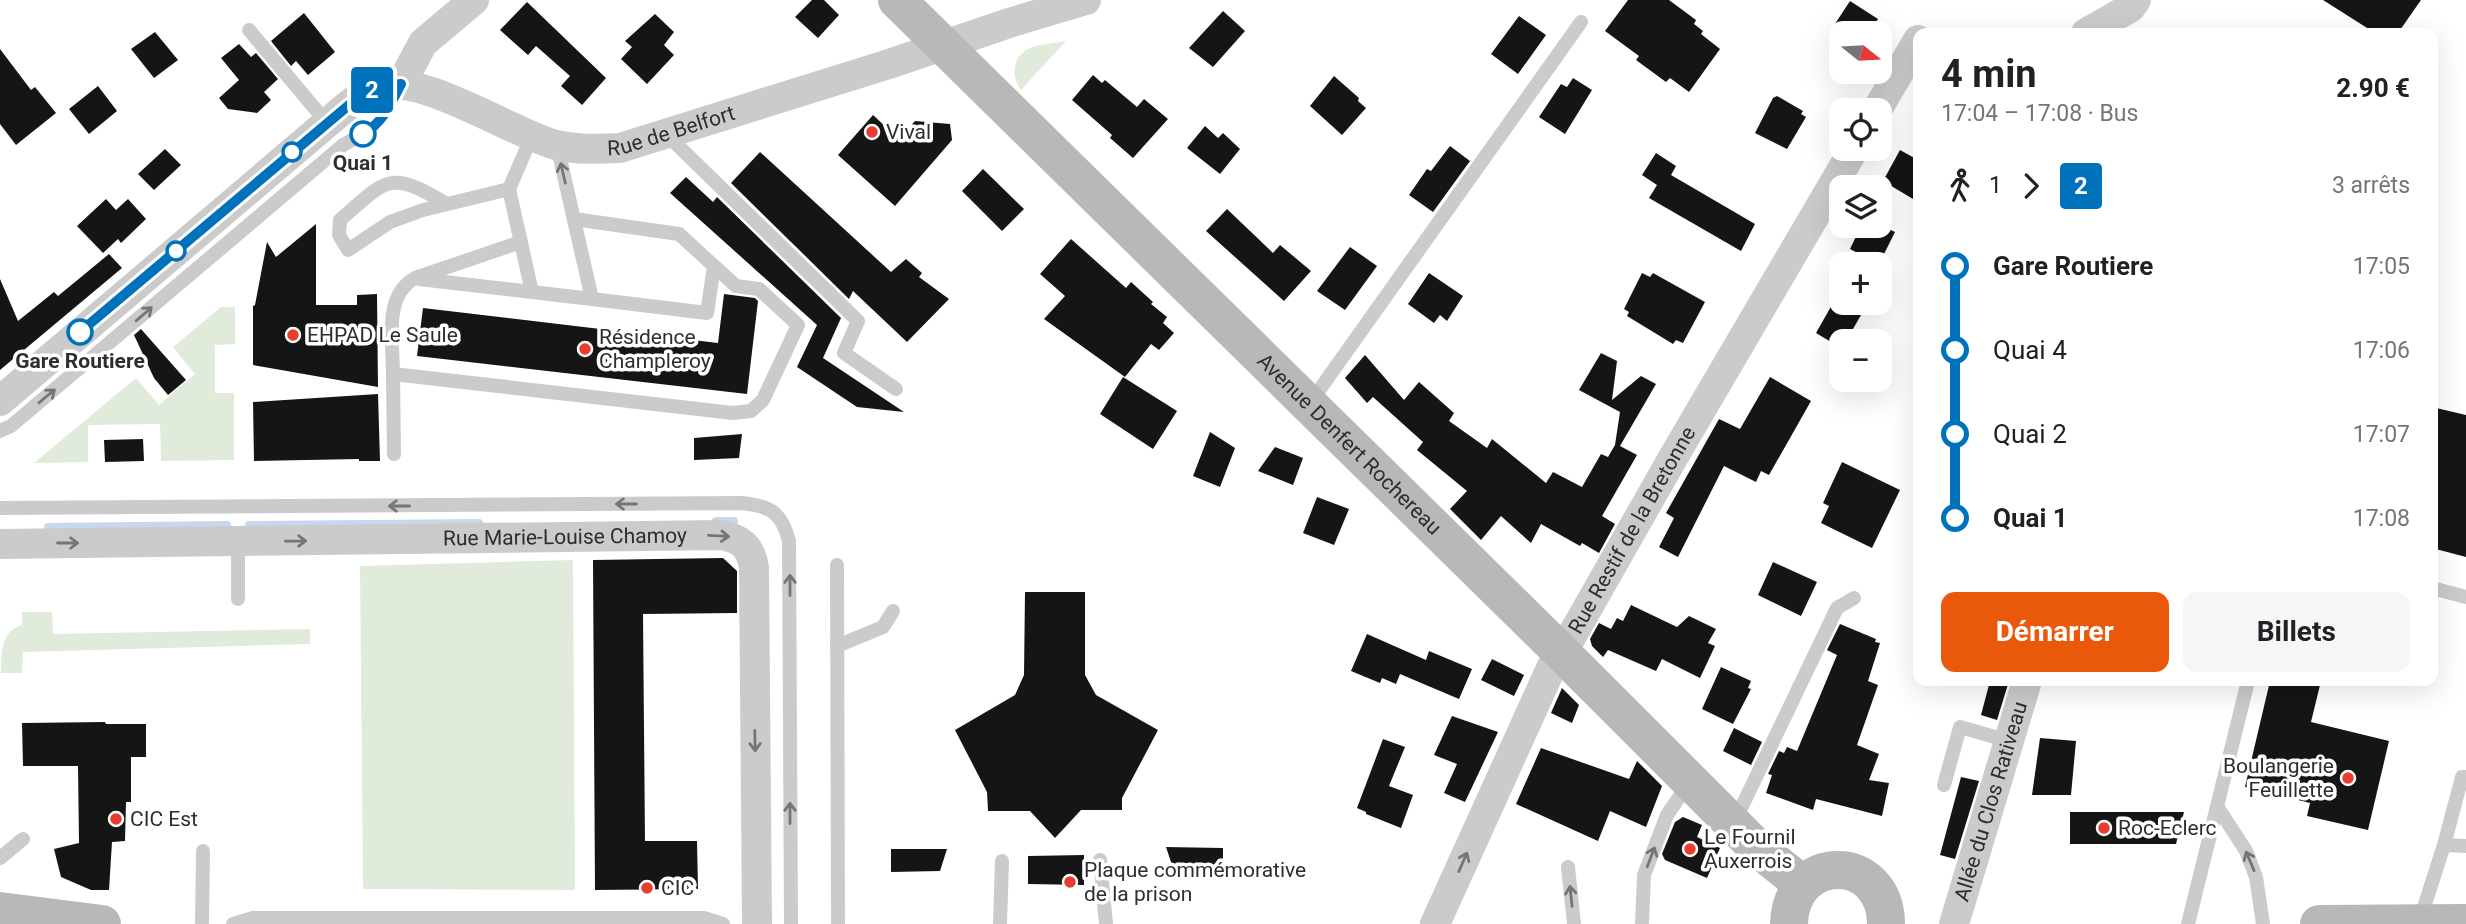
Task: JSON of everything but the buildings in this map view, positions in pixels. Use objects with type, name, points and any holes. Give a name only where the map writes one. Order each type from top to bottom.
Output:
[{"type":"street","points":[[0,401],[327,123],[364,94],[381,86],[401,84],[424,43],[474,0]]},
{"type":"street","name":"Avenue Denfert Rochereau","points":[[897,0],[1756,847],[1802,884]]},
{"type":"street","name":"Rue de Belfort","points":[[401,84],[422,89],[545,141],[587,150],[621,148],[1086,0]]},
{"type":"street","points":[[2095,28],[2130,8],[2136,0]]},
{"type":"street","points":[[1884,98],[1913,49]]},
{"type":"street","name":"Rue Restif de la Bretonne","points":[[1435,924],[1486,832],[1552,666],[1847,161]]},
{"type":"street","name":"Rue Marie-Louise Chamoy","points":[[0,544],[720,535],[734,537],[744,543],[752,556],[754,568],[757,924]]},
{"type":"street","name":"Allée du Clos Rativeau","points":[[1954,924],[2026,686]]},
{"type":"street","points":[[1789,924],[1789,910],[1802,884],[1814,875],[1828,870],[1843,870],[1858,874],[1870,882],[1880,894],[1889,924]]},
{"type":"street","points":[[2,924],[0,911],[102,924]]},
{"type":"street","points":[[2319,924],[2466,923]]},
{"type":"lane","points":[[1309,404],[1581,22]]},
{"type":"lane","points":[[249,30],[327,123]]},
{"type":"lane","points":[[0,430],[11,426],[343,145],[372,130],[384,116],[401,84]]},
{"type":"lane","points":[[666,134],[858,321],[844,353],[896,389]]},
{"type":"lane","points":[[447,204],[409,184],[381,184],[340,220],[339,235],[348,250],[390,222],[447,204],[509,189],[545,141]]},
{"type":"lane","points":[[545,141],[574,219],[592,299]]},
{"type":"lane","points":[[509,189],[532,292]]},
{"type":"lane","points":[[393,374],[733,413],[751,411],[764,400],[798,325],[759,289],[736,286],[679,234],[574,219]]},
{"type":"lane","points":[[394,454],[395,301],[405,284],[415,278],[521,242]]},
{"type":"lane","points":[[415,278],[707,313],[714,266]]},
{"type":"lane","points":[[0,508],[742,503],[760,505],[774,512],[785,524],[789,541],[791,924]]},
{"type":"lane","points":[[238,542],[238,599]]},
{"type":"lane","points":[[837,565],[838,924]]},
{"type":"lane","points":[[2438,590],[2466,597]]},
{"type":"lane","points":[[1733,824],[1837,608],[1854,598]]},
{"type":"lane","points":[[837,646],[883,627],[892,611]]},
{"type":"lane","points":[[2188,924],[2247,686]]},
{"type":"lane","points":[[1944,785],[1960,727],[2009,741]]},
{"type":"lane","points":[[2418,924],[2444,845],[2462,777],[2466,777]]},
{"type":"lane","points":[[1642,924],[1644,875],[1667,815],[1690,782]]},
{"type":"lane","points":[[2217,806],[2246,851],[2256,877],[2263,924]]},
{"type":"lane","points":[[0,858],[23,839]]},
{"type":"lane","points":[[2444,845],[2466,846]]},
{"type":"lane","points":[[202,924],[203,851]]},
{"type":"lane","points":[[1100,860],[1106,924]]},
{"type":"lane","points":[[1000,924],[1002,861]]},
{"type":"lane","points":[[1568,867],[1574,924]]},
{"type":"lane","points":[[233,924],[253,918],[704,918],[723,924]]},
{"type":"green space","points":[[1066,41],[1021,90],[1015,71],[1021,54],[1034,47]]},
{"type":"green space","points":[[221,307],[235,307],[235,344],[215,345],[215,393],[234,393],[234,460],[161,461],[160,424],[88,425],[88,462],[34,463],[136,378],[159,405],[195,374],[173,347]]},
{"type":"green space","points":[[573,560],[575,890],[363,889],[360,566]]},
{"type":"green space","points":[[22,612],[52,612],[53,634],[310,629],[310,644],[23,652],[22,673],[1,673],[6,638],[10,632],[22,625]]},
{"type":"waterway","points":[[716,521],[734,521]]},
{"type":"waterway","points":[[249,525],[479,523]]},
{"type":"waterway","points":[[48,527],[227,525]]},
{"type":"bus line","name":"2","points":[[80,332],[349,105],[381,86],[401,84],[384,116],[372,130],[363,134]]},
{"type":"place","name":"Vival","points":[[872,132]]},
{"type":"place","name":"Quai 1","points":[[363,134]]},
{"type":"place","name":"Gare Routiere","points":[[80,332]]},
{"type":"place","name":"EHPAD Le Saule","points":[[293,335]]},
{"type":"place","name":"Résidence Champleroy","points":[[585,349]]},
{"type":"place","name":"Boulangerie Feuillette","points":[[2348,778]]},
{"type":"place","name":"CIC Est","points":[[116,819]]},
{"type":"place","name":"Roc-Eclerc","points":[[2104,828]]},
{"type":"place","name":"Le Fournil Auxerrois","points":[[1690,849]]},
{"type":"place","name":"Plaque commémorative de la prison","points":[[1070,882]]},
{"type":"place","name":"CIC","points":[[647,888]]}]
